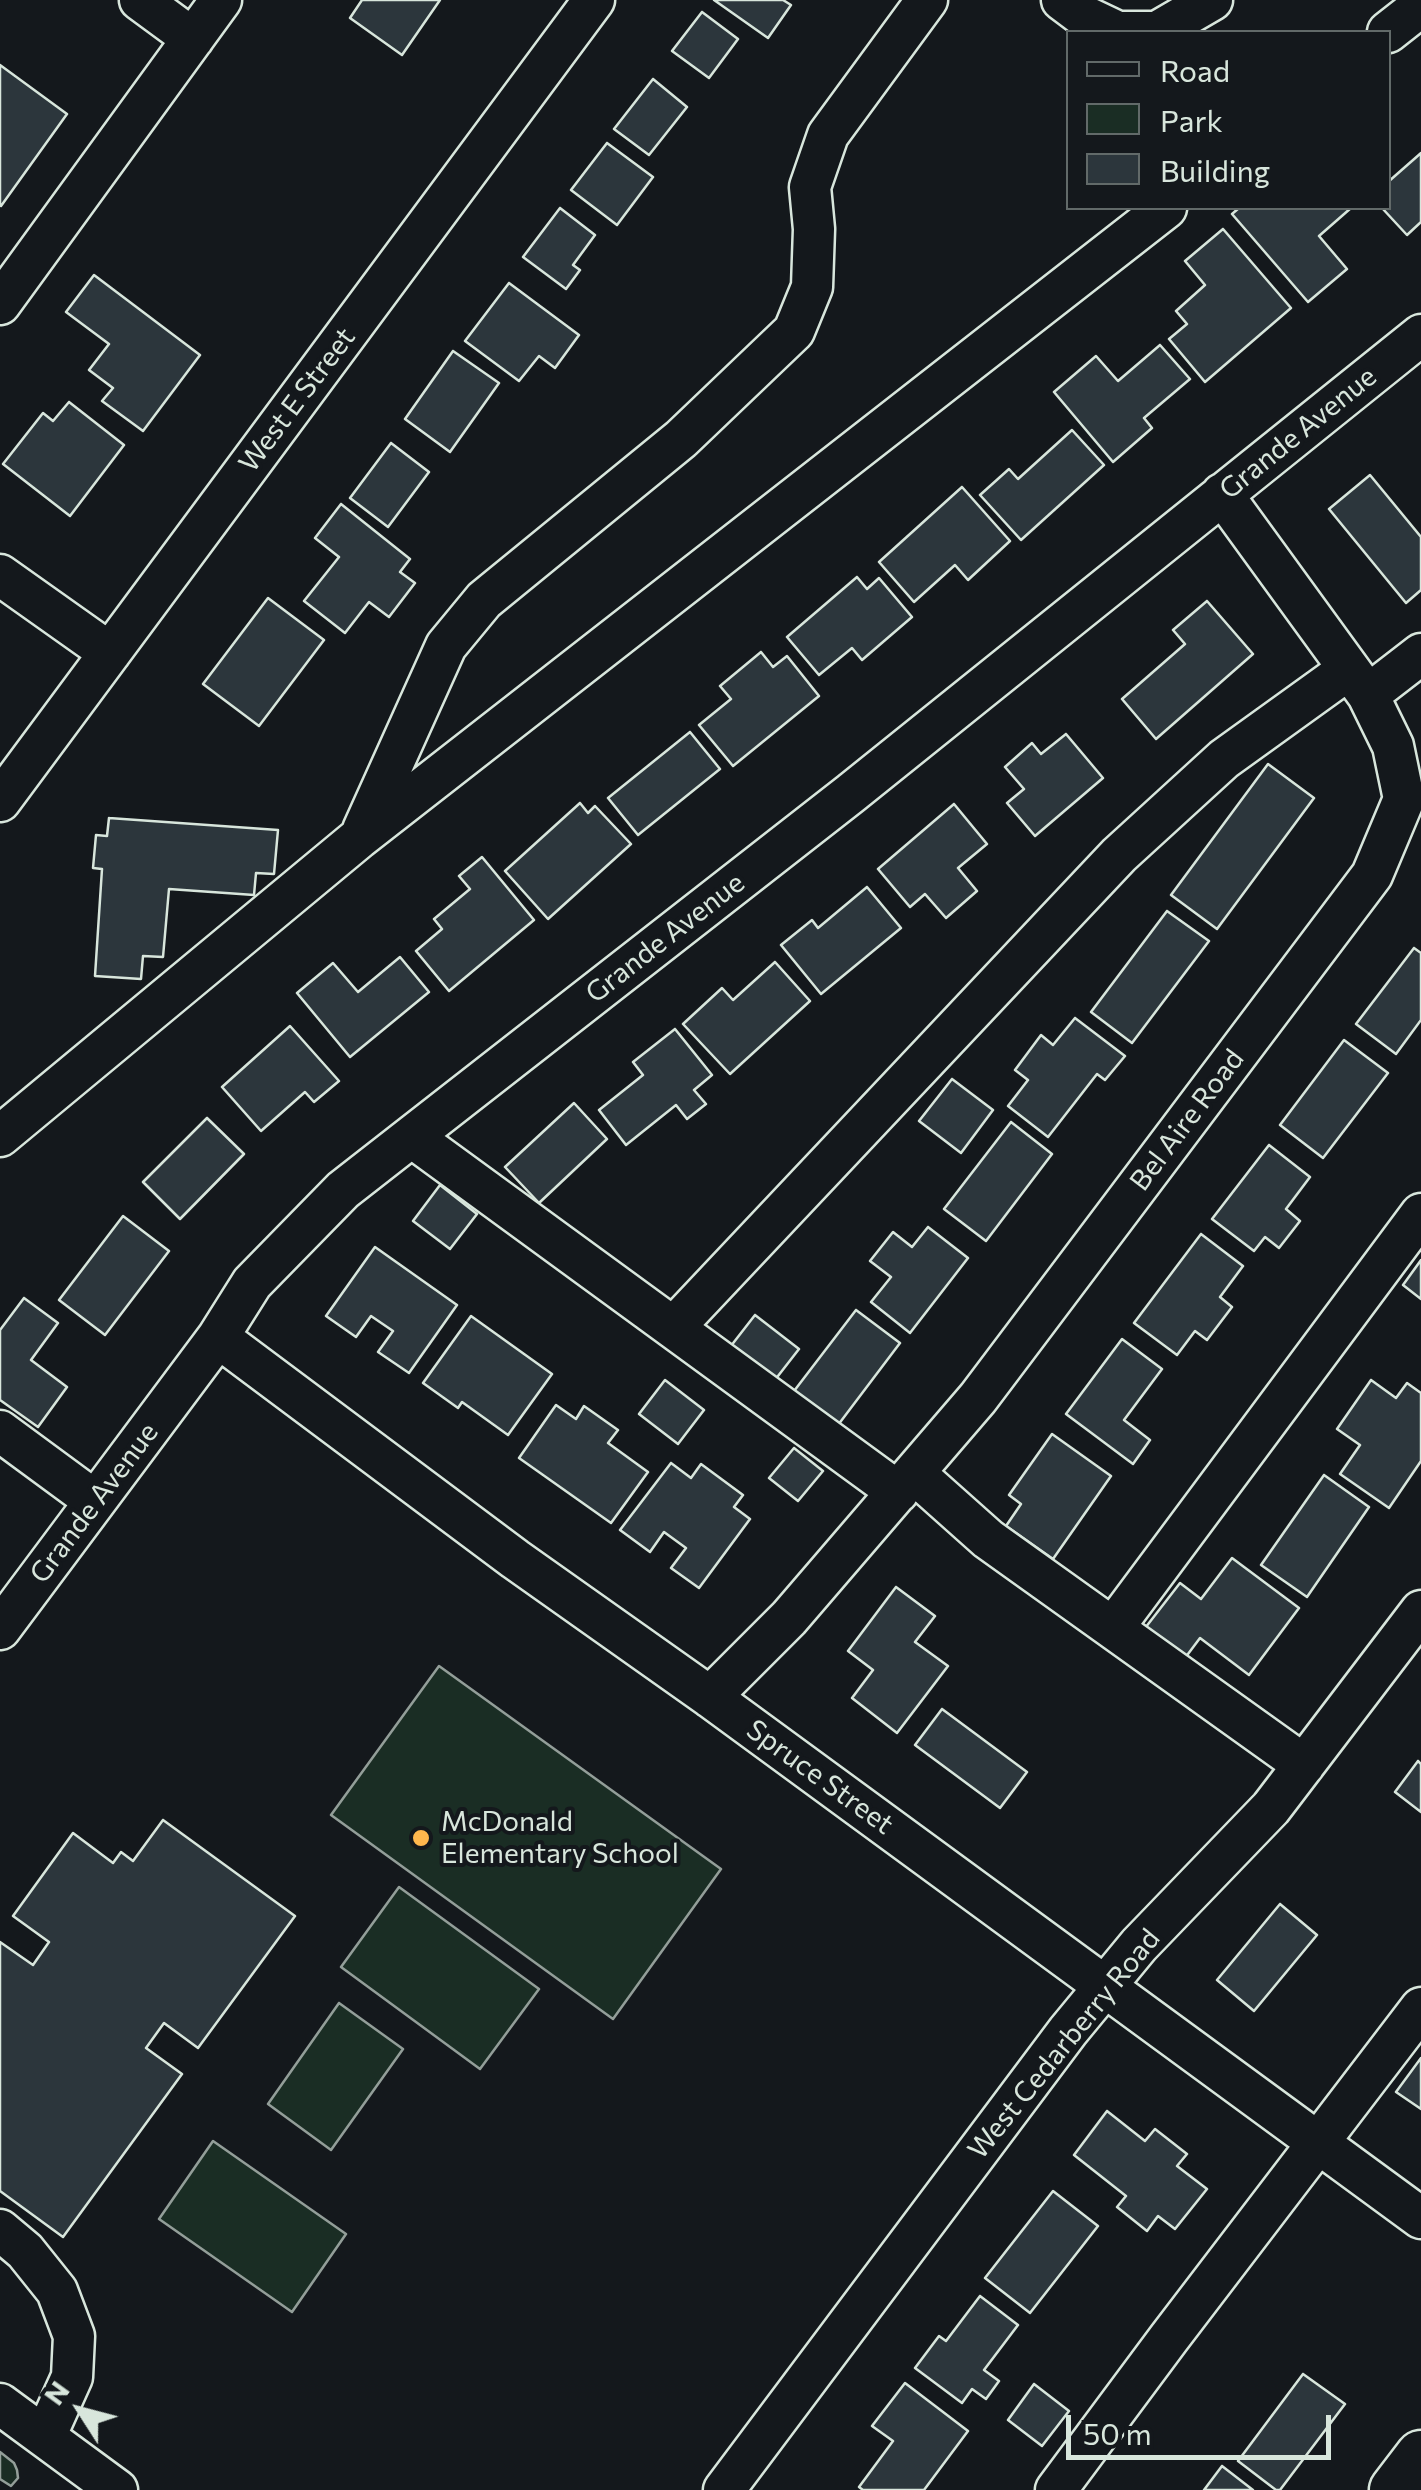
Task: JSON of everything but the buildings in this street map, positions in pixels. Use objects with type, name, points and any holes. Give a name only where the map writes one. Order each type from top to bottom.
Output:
[{"type":"main road","points":[[1395,2490],[1421,2456]]},
{"type":"street","points":[[140,0],[193,38]]},
{"type":"street","points":[[0,304],[221,0]]},
{"type":"street","name":"West E Street","points":[[0,801],[594,0]]},
{"type":"street","points":[[359,838],[446,646],[484,600],[680,439],[794,332],[812,288],[814,229],[810,187],[828,135],[927,0]]},
{"type":"street","points":[[1062,0],[1114,30]]},
{"type":"street","points":[[1160,30],[1212,0]]},
{"type":"street","points":[[1391,30],[1421,6]]},
{"type":"street","points":[[0,1136],[359,838],[1163,210]]},
{"type":"street","name":"Grande Avenue","points":[[0,1628],[218,1336],[252,1282],[343,1190],[850,794],[1421,335]]},
{"type":"street","name":"Bel Aire Road","points":[[710,1697],[790,1618],[978,1398],[1372,875],[1404,799],[1393,746],[1359,682],[1222,494]]},
{"type":"street","points":[[0,575],[110,653]]},
{"type":"street","points":[[674,1328],[1119,855],[1224,759],[1359,682],[1421,654]]},
{"type":"street","points":[[412,1137],[674,1328],[906,1482],[1304,1765]]},
{"type":"street","points":[[1113,1628],[1421,1214]]},
{"type":"street","name":"Spruce Street","points":[[218,1336],[515,1559],[710,1697],[1421,2218]]},
{"type":"street","points":[[0,1431],[95,1501]]},
{"type":"street","name":"West Cedarberry Road","points":[[724,2490],[1068,2031],[1140,1945],[1271,1808],[1421,1611]]},
{"type":"street","points":[[1056,2490],[1421,2008]]},
{"type":"street","points":[[0,2230],[25,2251],[57,2291],[74,2336],[72,2377],[45,2437]]},
{"type":"street","points":[[0,2404],[45,2437],[74,2478],[118,2490]]},
{"type":"green space","points":[[439,1666],[721,1869],[613,2019],[331,1815]]},
{"type":"green space","points":[[399,1887],[539,1989],[480,2069],[341,1967]]},
{"type":"green space","points":[[339,2003],[403,2049],[331,2150],[268,2104]]},
{"type":"green space","points":[[213,2141],[346,2234],[292,2312],[159,2219]]},
{"type":"green space","points":[[0,2452],[17,2470],[18,2478],[11,2486],[0,2479]]},
{"type":"place","name":"McDonald Elementary School","points":[[421,1838]]}]
